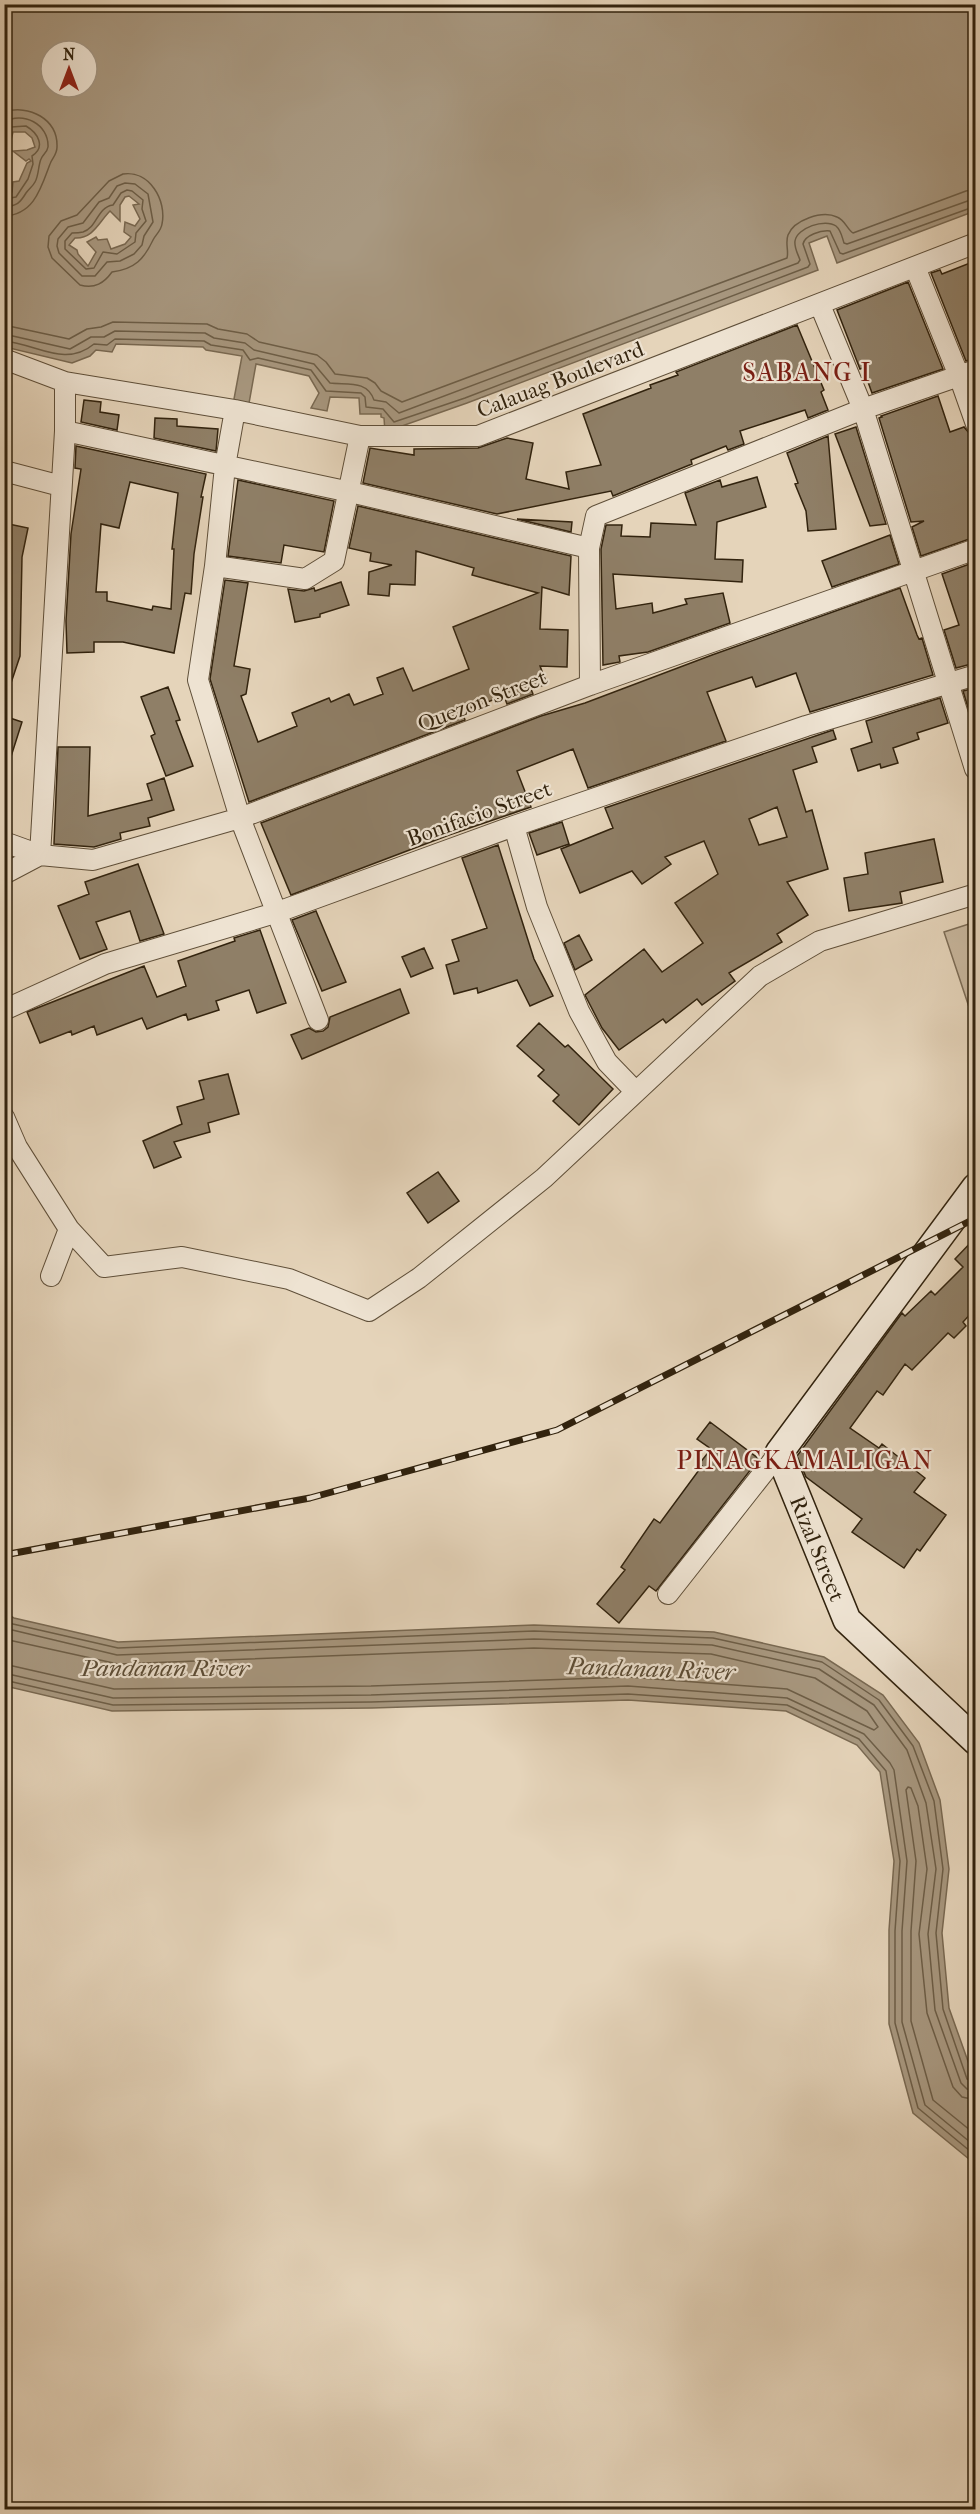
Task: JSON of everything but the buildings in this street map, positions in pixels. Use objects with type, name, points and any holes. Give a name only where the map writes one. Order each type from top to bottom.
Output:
[{"type":"street","name":"Calauag Boulevard","points":[[4,359],[65,382],[235,410],[360,436],[478,436],[975,243]]},
{"type":"street","points":[[915,267],[967,373],[975,424]]},
{"type":"street","points":[[820,304],[863,409],[975,769]]},
{"type":"street","points":[[590,685],[589,548],[596,516],[863,409],[967,373]]},
{"type":"street","points":[[4,874],[40,855],[44,826],[65,431],[65,382]]},
{"type":"street","points":[[235,410],[225,466],[215,566],[198,680],[240,818],[318,1020]]},
{"type":"street","points":[[65,431],[350,492],[589,548]]},
{"type":"street","points":[[215,566],[305,579],[334,561],[360,436]]},
{"type":"street","points":[[4,471],[61,486]]},
{"type":"street","name":"Quezon Street","points":[[4,842],[40,855],[93,860],[240,818],[590,685],[975,549]]},
{"type":"street","name":"Bonifacio Street","points":[[4,1010],[105,964],[275,913],[514,826],[806,726],[975,675]]},
{"type":"street","points":[[514,826],[537,907],[579,1011],[607,1062],[634,1091]]},
{"type":"street","points":[[4,1117],[17,1147],[69,1229],[104,1267],[182,1257],[289,1279],[369,1311],[419,1278],[544,1178],[634,1091],[760,976],[820,941],[975,894]]},
{"type":"street","points":[[668,1594],[779,1453],[975,1187]]},
{"type":"street","points":[[51,1276],[69,1229]]},
{"type":"street","name":"Rizal Street","points":[[779,1453],[847,1620],[975,1741]]},
{"type":"shaded area","points":[[975,922],[975,1005],[969,1007],[944,932]]},
{"type":"water","points":[[5,5],[975,5],[975,211],[837,263],[827,236],[809,243],[818,270],[385,432],[384,418],[381,414],[360,414],[359,398],[330,397],[327,411],[311,408],[319,393],[309,376],[256,364],[248,409],[234,399],[242,356],[206,350],[203,347],[116,344],[112,352],[96,350],[90,356],[72,363],[5,347],[5,194],[12,192],[13,182],[19,181],[27,163],[31,161],[29,159],[26,161],[13,151],[35,147],[32,138],[25,132],[13,132],[11,140],[5,144]],"holes":[[[129,196],[139,204],[133,205],[140,219],[135,226],[125,222],[124,232],[131,237],[125,244],[111,249],[107,239],[98,240],[96,237],[87,242],[96,252],[88,266],[77,250],[69,245],[75,238],[91,233],[110,211],[120,221],[120,205],[125,197]]]},
{"type":"water","name":"Pandanan River","points":[[5,1613],[14,1618],[118,1642],[534,1625],[714,1632],[824,1657],[883,1695],[919,1743],[940,1800],[949,1869],[942,1933],[949,2008],[975,2081],[975,2164],[913,2113],[889,2024],[889,1930],[894,1861],[880,1772],[857,1745],[786,1711],[628,1700],[372,1708],[112,1711],[5,1686]]},
{"type":"railway","points":[[4,1555],[310,1498],[557,1430],[976,1218]]},
{"type":"district","name":"SABANG I","points":[[807,372]]},
{"type":"district","name":"PINAGKAMALIGAN","points":[[805,1460]]}]
